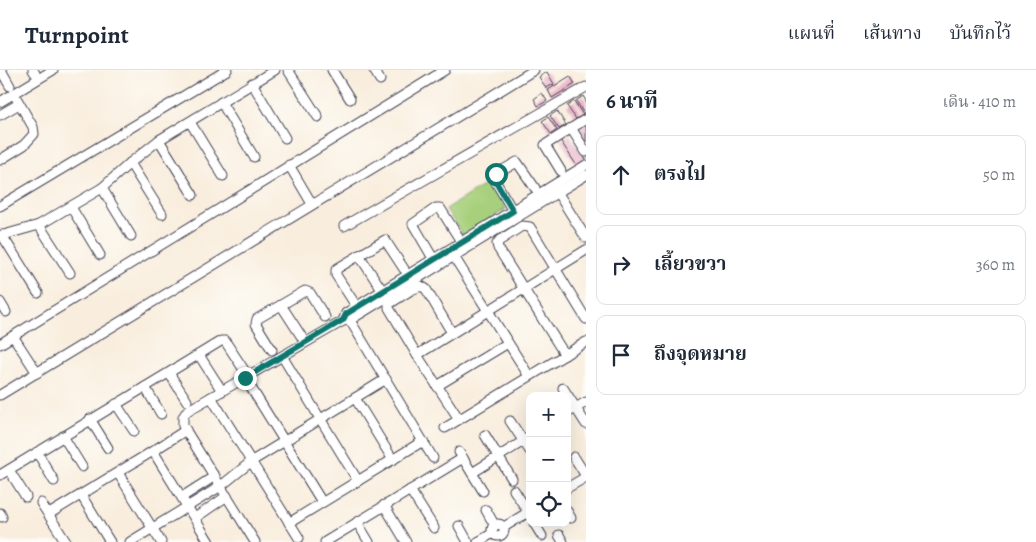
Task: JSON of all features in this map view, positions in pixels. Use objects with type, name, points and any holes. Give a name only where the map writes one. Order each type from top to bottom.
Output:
[{"type":"street","points":[[0,70],[32,127],[34,134],[24,145],[0,160]]},
{"type":"street","points":[[0,102],[12,90],[53,70]]},
{"type":"street","points":[[0,206],[228,70]]},
{"type":"street","points":[[38,293],[1,235],[39,225],[71,207],[102,188],[159,140],[274,70]]},
{"type":"street","points":[[288,70],[318,117]]},
{"type":"street","points":[[332,70],[350,99]]},
{"type":"street","points":[[374,70],[380,80]]},
{"type":"street","points":[[0,344],[445,70]]},
{"type":"street","points":[[0,395],[534,70]]},
{"type":"street","points":[[252,83],[285,138]]},
{"type":"street","points":[[344,226],[586,86]]},
{"type":"street","points":[[220,102],[254,157]]},
{"type":"street","points":[[0,116],[19,104]]},
{"type":"street","points":[[561,172],[545,145],[586,118]]},
{"type":"street","points":[[190,122],[224,176]]},
{"type":"street","points":[[571,128],[586,152]]},
{"type":"street","points":[[159,140],[193,194]]},
{"type":"street","points":[[513,211],[494,179],[496,174],[517,162],[535,188]]},
{"type":"street","points":[[130,163],[162,214]]},
{"type":"street","points":[[289,165],[312,204]]},
{"type":"street","points":[[255,542],[186,430],[183,416],[187,411],[346,318],[555,189],[586,165]]},
{"type":"street","points":[[464,245],[513,211],[586,175]]},
{"type":"street","points":[[102,188],[131,236]]},
{"type":"street","points":[[555,189],[586,238]]},
{"type":"street","points":[[71,207],[100,255]]},
{"type":"street","points":[[434,260],[413,224],[436,208],[440,208],[464,245]]},
{"type":"street","points":[[39,225],[70,273]]},
{"type":"street","points":[[565,355],[497,244],[499,241],[522,226],[530,227],[586,319]]},
{"type":"street","points":[[353,301],[335,273],[338,268],[385,240],[404,269]]},
{"type":"street","points":[[417,355],[586,250]]},
{"type":"street","points":[[346,318],[382,290],[434,260],[451,253]]},
{"type":"street","points":[[451,253],[529,376]]},
{"type":"street","points":[[359,255],[382,290]]},
{"type":"street","points":[[452,333],[426,289],[418,286],[389,304],[417,355],[459,419]]},
{"type":"street","points":[[272,350],[256,322],[281,305],[308,291],[325,317]]},
{"type":"street","points":[[0,302],[6,312]]},
{"type":"street","points":[[281,305],[305,342]]},
{"type":"street","points":[[346,318],[386,379],[433,458]]},
{"type":"street","points":[[13,336],[36,373]]},
{"type":"street","points":[[0,475],[223,340],[322,502]]},
{"type":"street","points":[[445,428],[586,342]]},
{"type":"street","points":[[437,386],[508,343]]},
{"type":"street","points":[[199,355],[222,391]]},
{"type":"street","points":[[282,356],[358,481]]},
{"type":"street","points":[[169,373],[186,400]]},
{"type":"street","points":[[130,542],[221,486],[252,461],[386,379]]},
{"type":"street","points":[[145,387],[161,414]]},
{"type":"street","points":[[564,388],[586,424]]},
{"type":"street","points":[[211,397],[299,538]]},
{"type":"street","points":[[355,398],[393,460]]},
{"type":"street","points":[[571,411],[586,402]]},
{"type":"street","points":[[116,404],[134,431]]},
{"type":"street","points":[[90,420],[108,448]]},
{"type":"street","points":[[472,473],[526,439],[510,421]]},
{"type":"street","points":[[49,514],[186,430]]},
{"type":"street","points":[[485,435],[512,479]]},
{"type":"street","points":[[63,436],[82,466]]},
{"type":"street","points":[[289,523],[423,441]]},
{"type":"street","points":[[153,451],[209,542]]},
{"type":"street","points":[[37,452],[54,481]]},
{"type":"street","points":[[329,541],[461,455],[483,491]]},
{"type":"street","points":[[571,485],[586,476],[574,457]]},
{"type":"street","points":[[9,470],[26,497]]},
{"type":"street","points":[[118,473],[161,542]]},
{"type":"street","points":[[182,498],[215,476]]},
{"type":"street","points":[[410,490],[434,528]]},
{"type":"street","points":[[514,490],[526,508]]},
{"type":"street","points":[[81,495],[110,542]]},
{"type":"street","points":[[195,518],[227,496]]},
{"type":"street","points":[[41,503],[66,542]]},
{"type":"street","points":[[384,505],[406,542]]},
{"type":"street","points":[[486,510],[500,533]]},
{"type":"street","points":[[478,542],[500,533],[526,515]]},
{"type":"street","points":[[357,522],[369,542]]},
{"type":"street","points":[[459,526],[468,542]]},
{"type":"street","points":[[536,527],[542,536]]},
{"type":"green space","points":[[489,182],[506,209],[463,236],[446,209]]},
{"type":"building","points":[[547,72],[554,84],[546,88],[539,77]]},
{"type":"building","points":[[570,76],[575,84],[552,98],[548,90]]},
{"type":"building","points":[[542,93],[547,101],[538,106],[534,99]]},
{"type":"building","points":[[583,96],[586,101],[585,115],[576,101]]},
{"type":"building","points":[[574,101],[583,115],[576,119],[567,106]]},
{"type":"building","points":[[557,111],[566,125],[559,129],[550,116]]},
{"type":"building","points":[[548,117],[557,130],[551,134],[542,121]]},
{"type":"building","points":[[586,125],[586,144],[577,130]]},
{"type":"building","points":[[570,135],[586,160],[577,166],[560,140]]},
{"type":"route","points":[[245,378],[343,320],[346,314],[382,290],[513,211],[494,179],[496,174]]}]
